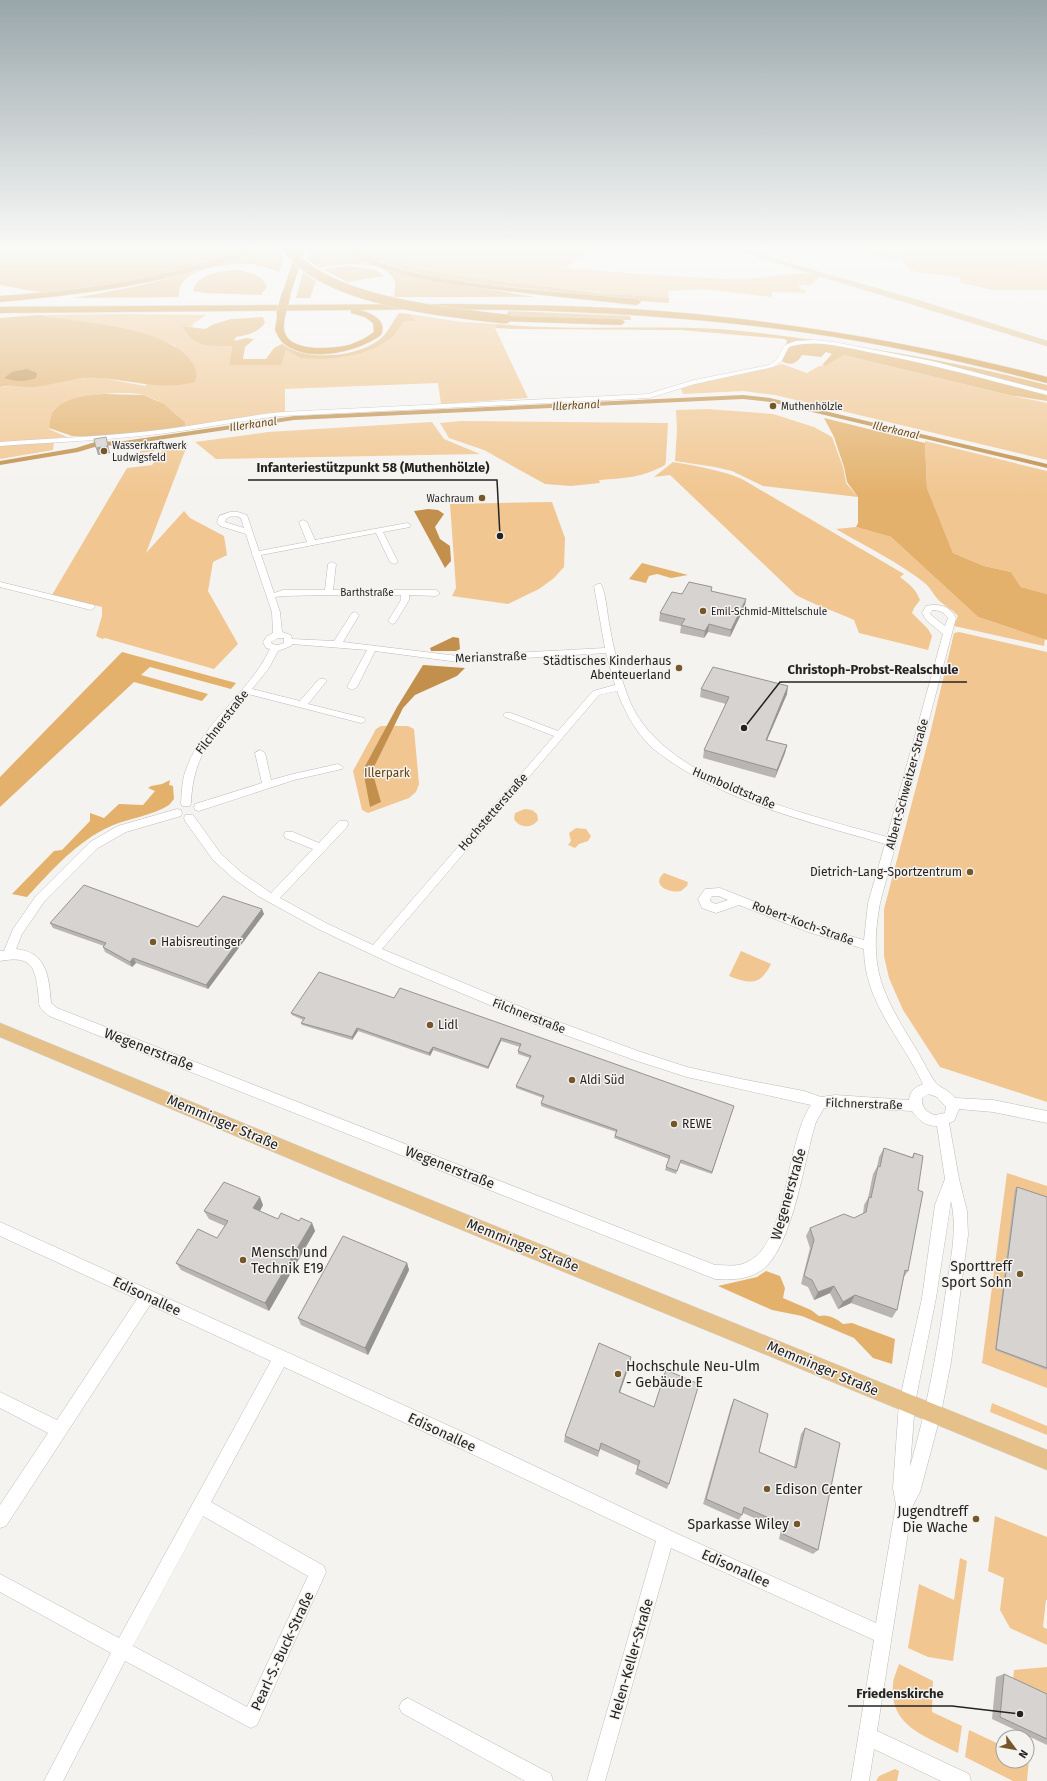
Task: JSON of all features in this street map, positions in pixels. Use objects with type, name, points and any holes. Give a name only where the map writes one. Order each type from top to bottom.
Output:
[{"type":"highway","points":[[280,329],[282,338],[289,344],[301,348],[328,351],[348,348],[365,342],[378,332],[378,329]]},
{"type":"highway","points":[[760,329],[863,340]]},
{"type":"highway","points":[[789,329],[863,340],[1047,380]]},
{"type":"highway","points":[[831,329],[847,331]]},
{"type":"highway","points":[[836,329],[933,348],[1047,374]]},
{"type":"main road","points":[[1000,329],[1047,344]]},
{"type":"main road","name":"Memminger Straße","points":[[0,1030],[351,1176],[1047,1460]]},
{"type":"street","points":[[0,444],[107,437],[168,431],[225,421],[282,414],[533,400],[649,396],[694,382],[771,366],[779,361],[787,346],[806,342],[834,344],[892,354],[966,370],[1047,392]]},
{"type":"street","points":[[303,522],[312,543]]},
{"type":"street","points":[[255,554],[407,525]]},
{"type":"street","points":[[379,531],[394,562]]},
{"type":"street","points":[[248,532],[276,616],[278,635]]},
{"type":"street","name":"Barthstraße","points":[[329,592],[332,564]]},
{"type":"street","points":[[0,584],[91,607]]},
{"type":"street","name":"Humboldtstraße","points":[[598,586],[610,650],[620,687],[634,718],[642,731],[666,754],[692,772],[771,805],[891,842]]},
{"type":"street","name":"Barthstraße","points":[[270,596],[329,592],[436,593]]},
{"type":"street","name":"Barthstraße","points":[[392,621],[405,600],[405,592]]},
{"type":"street","points":[[337,644],[355,615]]},
{"type":"street","name":"Albert-Schweitzer-Straße","points":[[947,633],[874,903],[870,926],[869,946],[872,970],[882,1003],[932,1088],[945,1094],[951,1103]]},
{"type":"street","points":[[278,635],[286,636],[289,642],[285,646],[275,648],[269,646],[267,642],[270,638],[278,635]]},
{"type":"street","name":"Merianstraße","points":[[289,642],[337,644],[458,659],[610,650]]},
{"type":"street","name":"Filchnerstraße","points":[[186,803],[187,778],[196,753],[247,691],[261,672],[275,648]]},
{"type":"street","points":[[352,687],[372,649]]},
{"type":"street","points":[[302,705],[322,681]]},
{"type":"street","name":"Hochstetterstraße","points":[[374,951],[596,693],[620,687]]},
{"type":"street","points":[[247,691],[361,720]]},
{"type":"street","points":[[508,715],[560,735]]},
{"type":"street","points":[[260,753],[267,785]]},
{"type":"street","points":[[200,807],[196,803],[186,803],[180,806],[177,813],[182,818],[189,818],[196,815],[200,807],[293,777],[338,767]]},
{"type":"street","name":"Wegenerstraße","points":[[7,954],[22,932],[22,926],[29,914],[47,890],[89,849],[100,840],[115,832],[177,813]]},
{"type":"street","name":"Filchnerstraße","points":[[189,818],[217,857],[238,876],[272,899],[374,951],[539,1020],[637,1056],[687,1072],[741,1085],[804,1097],[821,1103],[835,1100],[916,1106]]},
{"type":"street","points":[[272,899],[343,824]]},
{"type":"street","points":[[289,835],[320,848]]},
{"type":"street","name":"Robert-Koch-Straße","points":[[739,900],[814,929],[869,946]]},
{"type":"street","name":"Wegenerstraße","points":[[7,954],[27,954],[36,962],[42,976],[45,1005],[53,1012],[715,1272],[736,1273],[750,1269],[760,1262],[776,1243],[808,1126],[814,1111],[821,1103]]},
{"type":"street","points":[[932,1088],[924,1089],[918,1092],[915,1098],[916,1106],[924,1117],[933,1120],[942,1120],[950,1116],[952,1108],[951,1103],[993,1106],[1047,1117]]},
{"type":"street","points":[[904,1505],[912,1492],[933,1413],[944,1362],[960,1235],[960,1211],[952,1179],[942,1120]]},
{"type":"street","points":[[860,1781],[904,1505],[901,1488],[907,1403],[929,1298],[942,1205],[952,1179]]},
{"type":"street","name":"Edisonallee","points":[[0,1229],[281,1357],[666,1537],[883,1635]]},
{"type":"street","points":[[0,1520],[148,1296]]},
{"type":"street","points":[[53,1781],[122,1649],[281,1357]]},
{"type":"street","points":[[0,1400],[60,1430]]},
{"type":"street","name":"Pearl-S.-Buck-Straße","points":[[0,1583],[251,1719],[318,1572],[201,1506]]},
{"type":"street","name":"Helen-Keller-Straße","points":[[596,1781],[666,1537]]},
{"type":"street","points":[[408,1707],[544,1781]]},
{"type":"street","points":[[866,1736],[962,1781]]},
{"type":"green space","points":[[122,329],[189,329],[213,346],[232,346],[229,365],[280,365],[286,350],[300,358],[337,358],[359,354],[376,348],[394,336],[399,329],[496,329],[528,398],[441,404],[438,383],[285,389],[285,412],[185,427],[185,422],[176,414],[166,406],[150,397],[135,394],[109,393],[68,401],[52,413],[49,429],[67,437],[0,443],[0,387],[97,377],[145,386],[176,346],[160,339]]},
{"type":"green space","points":[[844,355],[1047,403],[1047,460],[775,395],[743,391],[683,394],[681,389],[686,385],[782,364],[807,373],[819,366],[825,366]]},
{"type":"green space","points":[[708,409],[773,414],[814,427],[832,437],[843,467],[846,483],[858,497],[763,486],[732,471],[675,461],[677,430],[676,410]]},
{"type":"green space","points":[[461,421],[668,423],[665,465],[641,475],[599,480],[600,483],[571,486],[545,484],[484,450],[449,438],[440,423]]},
{"type":"green space","points":[[432,422],[444,439],[480,454],[216,459],[195,442],[268,432]]},
{"type":"green space","points":[[54,441],[53,450],[0,459],[0,445]]},
{"type":"green space","points":[[925,441],[1047,471],[1047,594],[1021,587],[1011,572],[984,566],[953,553],[927,488]]},
{"type":"green space","points":[[188,443],[146,553],[184,511],[190,518],[224,536],[227,555],[213,562],[208,591],[238,644],[214,669],[105,638],[102,639],[96,636],[102,616],[102,607],[52,595],[127,468],[152,465],[163,450],[140,453],[140,451]]},
{"type":"green space","points":[[673,462],[717,471],[742,479],[904,574],[900,577],[909,584],[920,600],[912,613],[928,629],[932,636],[928,650],[859,633],[854,620],[796,595],[670,475],[654,477]]},
{"type":"green space","points":[[552,502],[565,538],[564,567],[554,578],[539,589],[508,604],[452,596],[456,588],[450,504]]},
{"type":"green space","points":[[856,527],[891,537],[978,617],[1045,639],[1044,646],[954,626],[958,616],[935,596],[926,584],[894,562],[836,529]]},
{"type":"green space","name":"Dietrich-Lang-Sportzentrum","points":[[959,632],[1047,652],[1047,1102],[940,1067],[903,1010],[889,978],[884,956],[884,909],[930,734],[954,633]]},
{"type":"green space","name":"Illerpark","points":[[381,726],[408,726],[414,729],[419,784],[416,792],[409,798],[368,813],[362,810],[353,771],[376,729]]},
{"type":"green space","points":[[525,809],[532,810],[537,814],[538,820],[529,826],[522,826],[514,819],[515,813]]},
{"type":"green space","points":[[576,828],[586,829],[591,836],[588,841],[579,844],[575,848],[568,845],[571,841],[569,833]]},
{"type":"green space","points":[[664,873],[688,882],[687,886],[681,891],[677,892],[663,888],[659,881],[660,877]]},
{"type":"green space","points":[[741,951],[771,964],[763,976],[758,980],[749,982],[729,976]]},
{"type":"green space","name":"Sporttreff Sport Sohn","points":[[1007,1173],[1047,1186],[1047,1388],[982,1363]]},
{"type":"green space","points":[[992,1403],[1047,1426],[1047,1435],[990,1412]]},
{"type":"green space","points":[[995,1516],[1047,1537],[1047,1600],[1043,1627],[1047,1629],[1047,1645],[1010,1628],[1000,1610],[1004,1578],[988,1571]]},
{"type":"green space","points":[[960,1558],[967,1561],[953,1661],[928,1657],[908,1648],[919,1584],[954,1600]]},
{"type":"green space","points":[[899,1664],[933,1681],[932,1712],[962,1726],[958,1753],[923,1736],[904,1721],[897,1711],[893,1699],[893,1685],[894,1677]]},
{"type":"green space","points":[[1047,1667],[1047,1694],[1013,1679],[1014,1670]]},
{"type":"green space","points":[[969,1730],[995,1742],[995,1769],[1028,1769],[1027,1781],[1013,1781],[965,1757]]},
{"type":"green space","points":[[895,1769],[899,1771],[897,1781],[876,1781],[879,1776]]},
{"type":"shaded area","points":[[0,329],[127,329],[171,344],[187,356],[196,371],[195,382],[170,385],[146,384],[110,379],[82,378],[34,387],[0,387]]},
{"type":"shaded area","points":[[185,329],[259,329],[236,337],[234,341],[246,338],[254,339],[245,347],[243,359],[266,359],[274,348],[282,344],[290,349],[309,354],[340,354],[371,345],[385,334],[388,329],[399,329],[394,336],[376,348],[359,354],[337,358],[300,358],[286,350],[281,365],[229,365],[232,346],[217,346],[197,342]]},
{"type":"shaded area","points":[[532,329],[720,329],[763,333],[836,343],[942,361],[1047,385],[1047,401],[1009,395],[844,355],[825,366],[822,365],[832,354],[826,352],[821,357],[802,355],[796,362],[791,364],[782,361],[787,341],[785,339],[681,330]]},
{"type":"shaded area","points":[[27,369],[37,373],[36,378],[20,381],[4,378],[12,372]]},
{"type":"shaded area","points":[[104,394],[144,395],[164,404],[185,422],[185,427],[124,437],[72,436],[49,428],[52,413],[62,404],[83,396]]},
{"type":"shaded area","points":[[824,418],[925,443],[927,488],[953,553],[984,566],[1011,572],[1021,587],[1047,594],[1047,640],[978,617],[891,537],[856,527],[858,523],[858,497],[847,482],[844,467],[834,437]]},
{"type":"shaded area","points":[[428,509],[438,510],[444,514],[435,527],[440,539],[450,546],[451,561],[445,568],[414,511]]},
{"type":"shaded area","points":[[642,563],[688,575],[671,578],[657,574],[649,576],[646,583],[629,579]]},
{"type":"shaded area","points":[[453,637],[459,638],[460,649],[456,651],[431,651],[430,648]]},
{"type":"shaded area","points":[[122,652],[236,683],[231,689],[150,667],[141,675],[208,694],[202,701],[134,682],[0,807],[0,777]]},
{"type":"shaded area","points":[[423,665],[465,668],[457,676],[415,695],[403,708],[372,771],[381,802],[370,807],[363,770],[397,707]]},
{"type":"shaded area","points":[[170,780],[169,785],[173,786],[174,799],[169,805],[155,812],[118,823],[99,832],[66,857],[27,897],[12,894],[54,851],[62,850],[90,821],[90,813],[104,818],[119,804],[143,805],[155,791],[148,788]]},
{"type":"shaded area","points":[[766,1271],[780,1276],[785,1288],[783,1298],[811,1310],[819,1316],[832,1317],[843,1324],[852,1323],[895,1339],[892,1364],[873,1358],[854,1338],[802,1316],[772,1310],[718,1286],[757,1277]]},
{"type":"building","points":[[106,437],[108,446],[96,448],[94,439]]},
{"type":"building","name":"Emil-Schmid-Mittelschule","points":[[689,582],[712,587],[711,591],[746,599],[731,630],[709,624],[705,631],[681,625],[685,619],[660,613],[672,592],[682,594]]},
{"type":"building","points":[[713,667],[788,686],[766,740],[787,745],[777,770],[704,750],[729,697],[701,689]]},
{"type":"building","points":[[84,885],[198,927],[223,896],[262,909],[206,985],[133,958],[130,962],[103,947],[106,943],[50,923]]},
{"type":"building","points":[[319,972],[394,998],[400,988],[734,1106],[712,1172],[681,1160],[677,1171],[666,1167],[670,1156],[615,1136],[617,1130],[541,1103],[544,1096],[516,1086],[531,1056],[518,1051],[521,1044],[501,1038],[488,1067],[433,1047],[429,1053],[357,1028],[352,1037],[301,1023],[305,1018],[291,1013]]},
{"type":"building","points":[[884,1148],[913,1158],[914,1153],[923,1156],[918,1190],[923,1192],[908,1271],[905,1270],[897,1310],[855,1295],[843,1302],[834,1286],[818,1292],[812,1280],[804,1276],[814,1240],[810,1228],[844,1214],[854,1218],[866,1212],[869,1197],[871,1198],[878,1166],[880,1167]]},
{"type":"building","name":"Mensch und Technik E19","points":[[224,1182],[260,1197],[253,1208],[278,1219],[281,1213],[299,1221],[301,1218],[312,1223],[265,1303],[176,1263],[198,1229],[217,1238],[228,1221],[204,1211]]},
{"type":"building","name":"Sporttreff Sport Sohn","points":[[1017,1187],[1047,1197],[1047,1368],[996,1349]]},
{"type":"building","points":[[343,1236],[407,1263],[365,1348],[298,1318]]},
{"type":"building","points":[[599,1343],[631,1357],[619,1392],[654,1407],[666,1370],[699,1384],[669,1484],[637,1469],[640,1461],[601,1443],[599,1451],[565,1436]]},
{"type":"building","name":"Edison Center","points":[[734,1399],[768,1414],[759,1452],[796,1468],[805,1428],[840,1443],[818,1550],[783,1534],[785,1525],[744,1507],[742,1515],[706,1499]]},
{"type":"building","points":[[1004,1674],[1047,1694],[1047,1739],[1035,1733],[1035,1729],[1026,1729],[1000,1717]]},
{"type":"waterway","name":"Illerkanal","points":[[100,444],[124,443],[294,418],[743,397],[770,400],[1047,466]]},
{"type":"waterway","name":"Illerkanal","points":[[0,463],[78,450],[95,444]]},
{"type":"place","name":"Muthenhölzle","points":[[773,406]]},
{"type":"place","name":"Wasserkraftwerk Ludwigsfeld","points":[[104,451]]},
{"type":"place","name":"Wachraum","points":[[482,498]]},
{"type":"place","name":"Infanteriestützpunkt 58 (Muthenhölzle)","points":[[500,536]]},
{"type":"place","name":"Emil-Schmid-Mittelschule","points":[[703,611]]},
{"type":"place","name":"Städtisches Kinderhaus Abenteuerland","points":[[679,668]]},
{"type":"place","name":"Christoph-Probst-Realschule","points":[[744,728]]},
{"type":"place","name":"Dietrich-Lang-Sportzentrum","points":[[970,872]]},
{"type":"place","name":"Habisreutinger","points":[[153,942]]},
{"type":"place","name":"Lidl","points":[[430,1025]]},
{"type":"place","name":"Aldi Süd","points":[[572,1080]]},
{"type":"place","name":"REWE","points":[[674,1124]]},
{"type":"place","name":"Mensch und Technik E19","points":[[243,1260]]},
{"type":"place","name":"Sporttreff Sport Sohn","points":[[1020,1274]]},
{"type":"place","name":"Hochschule Neu-Ulm - Gebäude E","points":[[618,1374]]},
{"type":"place","name":"Edison Center","points":[[767,1489]]},
{"type":"place","name":"Jugendtreff Die Wache","points":[[976,1519]]},
{"type":"place","name":"Sparkasse Wiley","points":[[797,1524]]},
{"type":"place","name":"Friedenskirche","points":[[1020,1714]]}]
